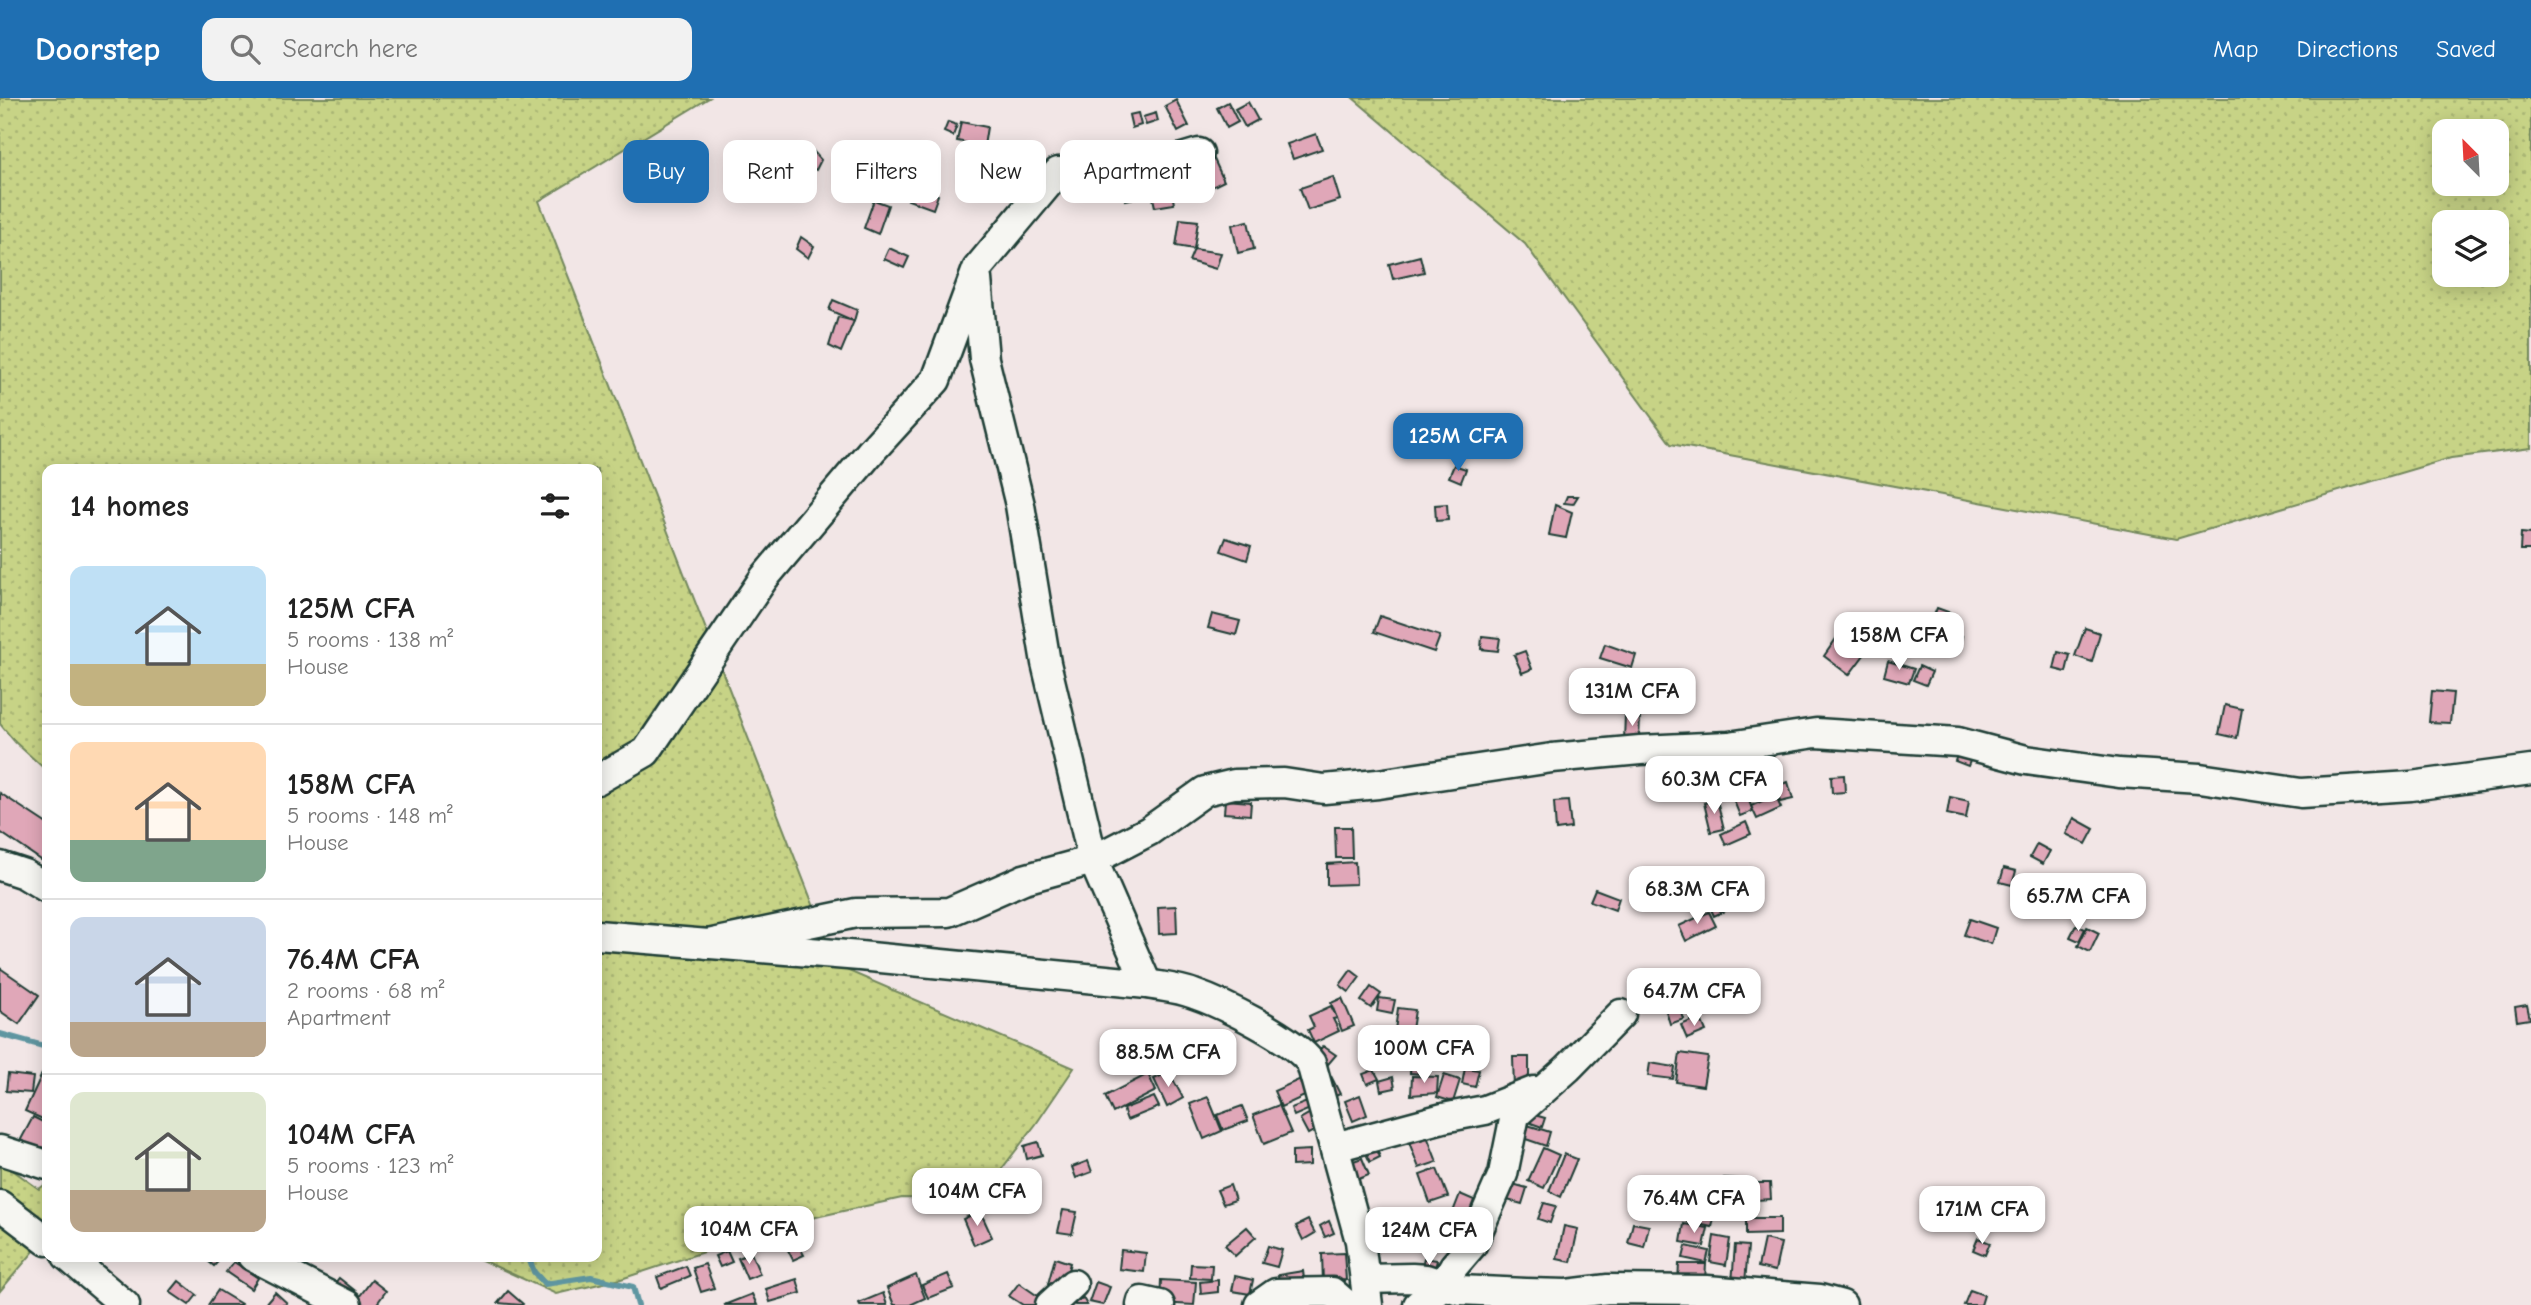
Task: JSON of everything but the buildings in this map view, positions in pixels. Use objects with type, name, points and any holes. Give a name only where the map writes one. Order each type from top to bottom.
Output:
[{"type":"street","points":[[602,777],[646,752],[764,578],[873,449],[936,380],[976,269],[1060,172]]},
{"type":"street","points":[[976,269],[984,359],[1020,505],[1046,663],[1093,860],[1146,984]]},
{"type":"street","points":[[708,944],[856,913],[949,912],[1024,879],[1093,860],[1149,831],[1205,791],[1234,784],[1284,783],[1324,789],[1552,758],[1729,746],[1816,733],[1958,742],[2026,760],[2119,773],[2200,778],[2301,793],[2411,786],[2531,770]]},
{"type":"street","points":[[0,866],[24,874],[42,885]]},
{"type":"street","points":[[602,934],[1146,984],[1195,994],[1288,1042],[1311,1063],[1360,1241],[1366,1292],[1412,1278],[1459,1290],[1567,1294],[1608,1289],[1707,1290],[1820,1299],[1842,1305]]},
{"type":"street","points":[[1418,1305],[1443,1285],[1454,1266],[1472,1245],[1503,1174],[1516,1115],[1568,1069],[1621,1014]]},
{"type":"street","points":[[1335,1147],[1443,1118],[1485,1110],[1530,1094],[1568,1069]]},
{"type":"street","points":[[0,1150],[42,1163]]},
{"type":"street","points":[[0,1205],[42,1237]]},
{"type":"street","points":[[74,1262],[125,1305]]},
{"type":"street","points":[[264,1262],[347,1305]]},
{"type":"street","points":[[1050,1305],[1073,1284]]},
{"type":"street","points":[[1259,1305],[1276,1293],[1332,1292],[1347,1305]]},
{"type":"street","points":[[1141,1305],[1142,1301],[1149,1300],[1160,1305]]},
{"type":"green space","points":[[0,98],[709,98],[640,140],[623,140],[623,150],[539,201],[837,966],[1074,1068],[1036,1124],[978,1200],[902,1198],[798,1221],[621,1279],[556,1294],[486,1262],[602,1262],[602,464],[42,464],[42,766],[0,724]]},
{"type":"green space","points":[[1353,98],[2531,98],[2531,448],[2451,458],[2176,539],[1671,444],[1525,244]]},
{"type":"green space","points":[[0,1161],[39,1189],[42,1187],[42,1242],[0,1291]]},
{"type":"waterway","points":[[0,1034],[42,1046]]},
{"type":"waterway","points":[[530,1262],[534,1272],[545,1284],[591,1277],[633,1287],[638,1305]]}]
